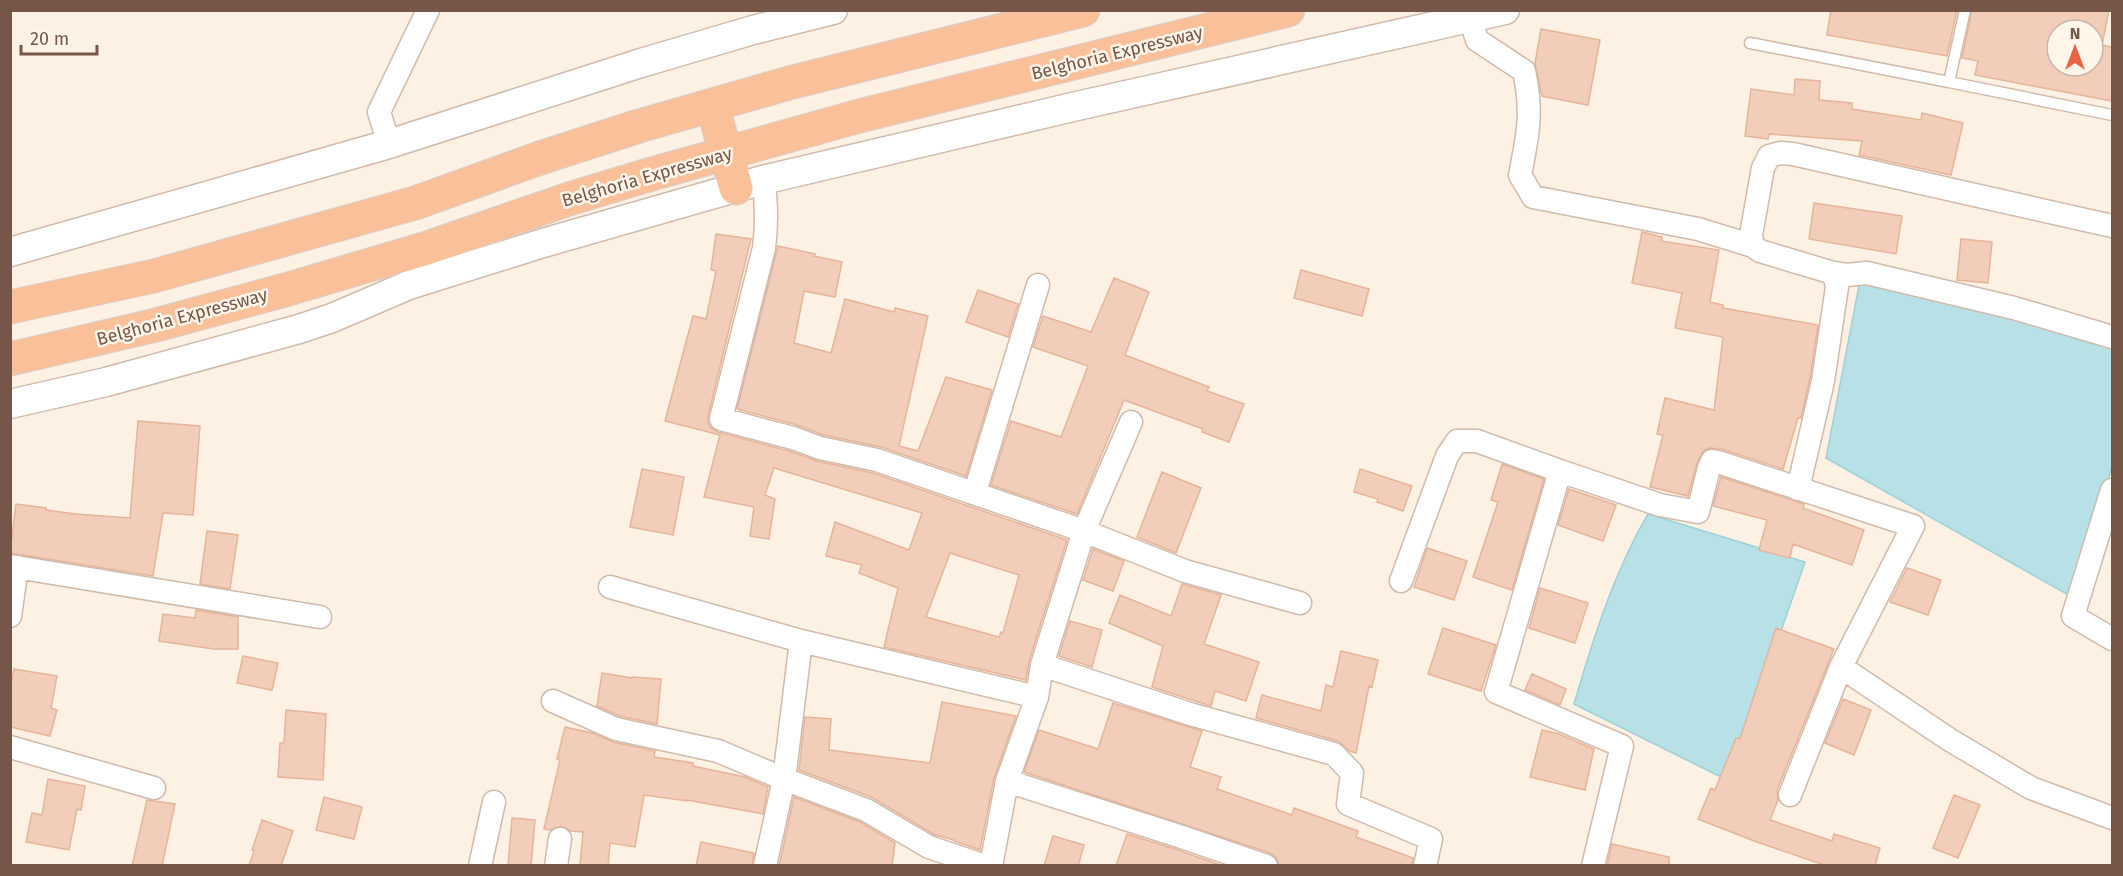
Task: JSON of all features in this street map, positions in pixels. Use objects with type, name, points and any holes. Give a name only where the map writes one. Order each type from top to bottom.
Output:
[{"type":"highway","points":[[10,307],[154,276],[415,203],[540,158],[712,105],[789,83],[1083,10]]},
{"type":"highway","name":"Belghoria Expressway","points":[[10,359],[156,325],[296,287],[427,248],[572,198],[863,115],[1288,10]]},
{"type":"highway","points":[[712,105],[726,154],[749,184]]},
{"type":"street","points":[[389,144],[379,112],[428,10]]},
{"type":"street","points":[[10,252],[389,144],[782,17],[833,10]]},
{"type":"street","points":[[10,404],[106,382],[299,329],[332,318],[409,285],[543,243],[749,184],[1077,106],[1505,10]]},
{"type":"street","points":[[1470,18],[1477,40],[1524,71],[1530,97],[1528,134],[1520,176],[1533,197],[1698,229],[1830,272],[1846,275],[1867,273],[2014,308],[2112,337]]},
{"type":"street","points":[[1753,246],[1750,235],[1763,168],[1769,156],[1780,153],[1793,154],[2112,226]]},
{"type":"street","points":[[749,184],[767,201],[767,225],[764,248],[721,419],[793,438],[820,448],[877,460],[1084,531],[1185,571],[1300,603]]},
{"type":"street","points":[[1797,489],[1823,381],[1837,287],[1835,278],[1830,272]]},
{"type":"street","points":[[975,492],[1038,285]]},
{"type":"street","points":[[991,866],[1007,781],[1037,697],[1042,665],[1084,531],[1131,422]]},
{"type":"street","points":[[1401,581],[1447,456],[1457,441],[1477,441],[1660,505],[1698,512],[1712,461],[1913,526],[1841,667],[1790,795]]},
{"type":"street","points":[[1560,471],[1496,692],[1622,746],[1593,866]]},
{"type":"street","points":[[2112,490],[2073,616],[2112,639]]},
{"type":"street","points":[[10,616],[14,566],[320,617]]},
{"type":"street","points":[[610,587],[801,641],[1037,697]]},
{"type":"street","points":[[765,866],[784,779],[801,641]]},
{"type":"street","points":[[1042,665],[1190,714],[1334,754],[1352,773],[1348,804],[1431,839],[1425,866]]},
{"type":"street","points":[[1841,667],[1950,740],[2031,788],[2112,818]]},
{"type":"street","points":[[553,701],[616,729],[718,751],[866,810],[929,848],[972,863]]},
{"type":"street","points":[[10,747],[154,788]]},
{"type":"street","points":[[1007,781],[1266,866]]},
{"type":"street","points":[[480,866],[494,802]]},
{"type":"street","points":[[556,866],[560,839]]},
{"type":"lane","points":[[1949,82],[1965,10]]},
{"type":"lane","points":[[1750,43],[2112,115]]},
{"type":"water","points":[[1861,275],[2112,336],[2112,467],[2070,596],[1826,458]]},
{"type":"water","points":[[1648,514],[1805,562],[1729,781],[1574,704],[1615,582]]},
{"type":"building","points":[[1831,10],[1957,10],[1947,56],[1827,35]]},
{"type":"building","points":[[1972,10],[2109,10],[2105,30],[2105,18],[2045,18],[2045,78],[2105,78],[2105,46],[2112,47],[2112,101],[1975,75],[1978,61],[1962,58]]},
{"type":"building","points":[[1541,29],[1600,40],[1588,105],[1542,96],[1535,63]]},
{"type":"building","points":[[1795,79],[1820,81],[1819,100],[1852,103],[1852,109],[1921,120],[1922,113],[1963,123],[1951,175],[1859,155],[1862,141],[1769,134],[1768,139],[1745,136],[1751,89],[1794,95]]},
{"type":"building","points":[[1814,203],[1902,216],[1896,254],[1809,239]]},
{"type":"building","points":[[1642,232],[1662,237],[1661,241],[1719,250],[1710,302],[1723,305],[1723,308],[1818,325],[1801,418],[1798,418],[1783,469],[1722,449],[1709,448],[1703,451],[1697,463],[1688,496],[1650,487],[1663,435],[1657,434],[1665,398],[1714,410],[1723,337],[1675,328],[1682,293],[1632,283]]},
{"type":"building","points":[[716,234],[751,239],[708,416],[711,428],[817,461],[873,473],[1067,540],[1029,661],[1026,680],[884,647],[898,588],[859,573],[862,565],[826,556],[835,522],[909,550],[922,513],[774,468],[765,495],[775,499],[769,539],[750,536],[754,507],[704,497],[720,435],[665,421],[693,316],[706,319],[716,271],[711,270]],"holes":[[[950,553],[1019,575],[1003,633],[1001,632],[999,637],[926,617]]]},
{"type":"building","points":[[1961,239],[1992,242],[1988,283],[1957,280]]},
{"type":"building","points":[[778,246],[842,262],[835,297],[804,291],[794,343],[831,353],[845,299],[894,312],[895,308],[928,316],[899,446],[918,451],[946,377],[992,390],[966,476],[881,447],[824,435],[797,425],[737,409]]},
{"type":"building","points":[[1301,270],[1369,289],[1362,316],[1294,298]]},
{"type":"building","points":[[1114,278],[1149,292],[1125,355],[1209,387],[1207,391],[1244,404],[1229,442],[1202,432],[1203,429],[1124,400],[1077,514],[991,485],[1011,421],[1061,437],[1088,366],[1033,347],[1043,316],[1091,332]]},
{"type":"building","points":[[978,290],[1018,304],[1008,337],[966,322]]},
{"type":"building","points":[[138,421],[200,426],[193,515],[163,513],[153,576],[10,553],[16,504],[76,514],[130,518]]},
{"type":"building","points":[[1502,464],[1544,479],[1512,590],[1473,577],[1498,502],[1491,500]]},
{"type":"building","points":[[642,469],[684,477],[673,535],[630,527]]},
{"type":"building","points":[[1360,469],[1412,486],[1403,511],[1377,502],[1378,499],[1354,492]]},
{"type":"building","points":[[1162,472],[1201,488],[1176,553],[1137,537]]},
{"type":"building","points":[[1721,477],[1804,504],[1803,508],[1864,530],[1852,565],[1793,544],[1790,558],[1759,550],[1767,520],[1713,506]]},
{"type":"building","points":[[1569,489],[1616,505],[1603,541],[1558,525]]},
{"type":"building","points":[[207,531],[238,535],[230,589],[200,584]]},
{"type":"building","points":[[1427,548],[1467,561],[1454,600],[1414,587]]},
{"type":"building","points":[[1093,549],[1124,561],[1113,591],[1083,580]]},
{"type":"building","points":[[1907,568],[1941,580],[1928,615],[1890,602]]},
{"type":"building","points":[[1182,584],[1221,595],[1204,644],[1259,662],[1246,701],[1215,691],[1211,706],[1152,687],[1163,646],[1109,623],[1120,595],[1171,616]]},
{"type":"building","points":[[1540,588],[1588,603],[1575,643],[1529,628]]},
{"type":"building","points":[[196,610],[238,617],[238,649],[214,649],[159,641],[163,614],[195,618]]},
{"type":"building","points":[[1070,621],[1102,630],[1092,667],[1059,656]]},
{"type":"building","points":[[1443,628],[1496,645],[1481,691],[1428,674]]},
{"type":"building","points":[[1776,628],[1834,649],[1777,790],[1778,800],[1770,820],[1832,841],[1834,834],[1880,848],[1875,866],[1827,866],[1698,819],[1711,788],[1715,790],[1736,738],[1740,739]]},
{"type":"building","points":[[1341,651],[1378,660],[1372,687],[1369,686],[1356,753],[1338,741],[1256,718],[1262,695],[1321,711],[1326,685],[1333,687]]},
{"type":"building","points":[[243,656],[278,663],[272,690],[237,683]]},
{"type":"building","points":[[14,669],[57,676],[51,708],[57,710],[50,736],[10,727],[10,689]]},
{"type":"building","points":[[602,673],[632,678],[661,679],[657,724],[620,716],[597,706]]},
{"type":"building","points":[[1532,674],[1566,689],[1560,705],[1525,690]]},
{"type":"building","points":[[1843,699],[1871,710],[1854,755],[1825,743]]},
{"type":"building","points":[[942,702],[1016,716],[994,778],[980,850],[935,835],[871,797],[799,770],[805,717],[831,719],[829,750],[930,763]]},
{"type":"building","points":[[1113,703],[1202,731],[1190,767],[1221,777],[1217,789],[1292,815],[1294,808],[1358,831],[1356,837],[1413,858],[1412,866],[1279,866],[1277,858],[1270,853],[1024,772],[1039,730],[1098,749]]},
{"type":"building","points":[[286,710],[326,714],[323,780],[278,777],[280,743],[284,743]]},
{"type":"building","points":[[565,727],[592,733],[613,742],[655,751],[654,757],[693,763],[693,766],[745,777],[768,787],[763,814],[687,800],[644,795],[635,847],[610,843],[608,866],[580,866],[583,832],[571,831],[561,826],[550,830],[544,829]]},
{"type":"building","points":[[1542,730],[1559,734],[1594,749],[1585,790],[1530,777]]},
{"type":"building","points":[[48,779],[85,786],[81,810],[77,809],[69,850],[26,842],[32,813],[42,815]]},
{"type":"building","points":[[1954,795],[1980,805],[1958,858],[1933,848]]},
{"type":"building","points":[[324,797],[362,807],[354,839],[316,830]]},
{"type":"building","points":[[794,797],[860,822],[895,843],[892,866],[779,866]]},
{"type":"building","points":[[147,800],[175,804],[162,866],[132,866]]},
{"type":"building","points":[[512,818],[535,820],[531,866],[508,866]]},
{"type":"building","points":[[262,820],[293,831],[281,866],[249,866]]},
{"type":"building","points":[[1127,834],[1178,850],[1223,866],[1116,866]]},
{"type":"building","points":[[1053,836],[1084,845],[1078,866],[1044,866]]},
{"type":"building","points":[[701,842],[754,853],[752,866],[696,866]]},
{"type":"building","points":[[1612,844],[1669,857],[1669,866],[1607,866]]}]
